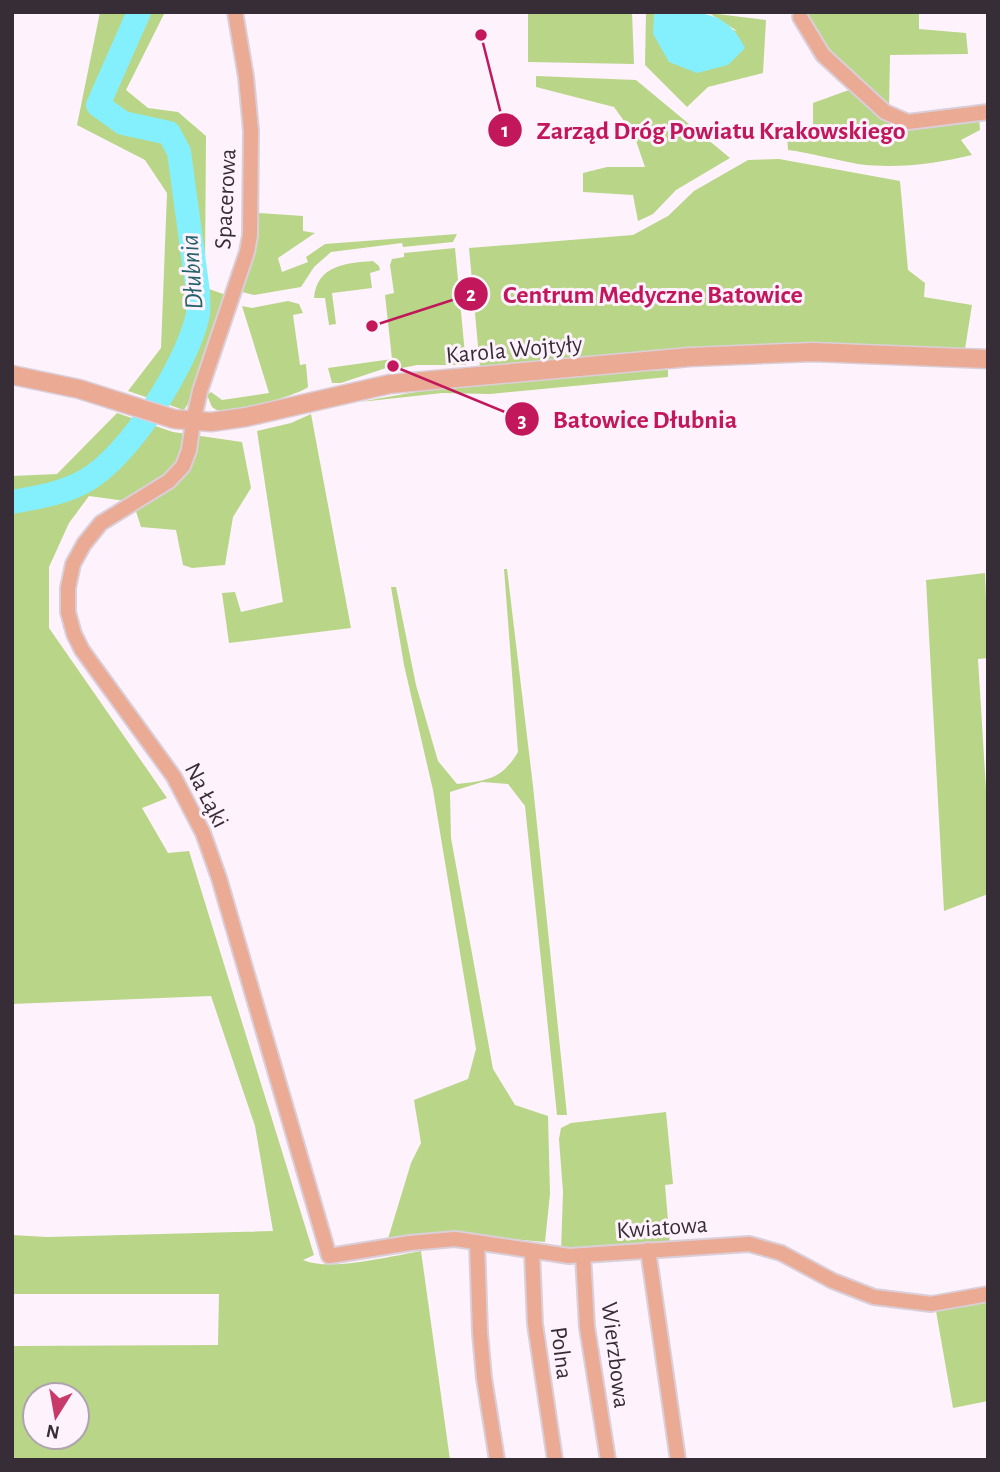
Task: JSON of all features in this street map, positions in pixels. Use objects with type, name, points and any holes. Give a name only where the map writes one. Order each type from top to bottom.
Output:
[{"type":"street","name":"Spacerowa","points":[[192,422],[208,366],[243,266],[250,235],[249,108],[235,12]]},
{"type":"street","points":[[800,17],[823,55],[885,113],[908,122],[988,112]]},
{"type":"street","name":"Karola Wojtyły","points":[[12,374],[192,422],[246,417],[390,384],[690,357],[813,352],[988,359]]},
{"type":"street","name":"Na Łąki","points":[[192,422],[188,455],[175,476],[108,518],[84,544],[70,578],[68,612],[82,650],[174,777],[203,833],[219,878],[329,1256]]},
{"type":"street","name":"Kwiatowa","points":[[329,1256],[455,1239],[533,1252],[583,1255],[738,1244],[759,1246],[781,1253],[833,1281],[859,1292],[894,1301],[942,1303],[988,1294]]},
{"type":"street","points":[[477,1243],[484,1378],[497,1460]]},
{"type":"street","points":[[648,1250],[678,1460]]},
{"type":"street","name":"Polna","points":[[533,1252],[535,1324],[555,1460]]},
{"type":"street","name":"Wierzbowa","points":[[583,1255],[587,1327],[608,1460]]},
{"type":"green space","points":[[100,12],[165,12],[126,90],[148,108],[178,112],[206,136],[205,268],[209,289],[226,295],[194,394],[184,410],[128,391],[161,348],[167,193],[145,160],[77,125]]},
{"type":"green space","points":[[528,12],[632,12],[634,64],[528,62]]},
{"type":"green space","points":[[646,12],[659,12],[654,15],[737,31],[709,13],[766,20],[763,73],[708,87],[687,107],[645,65]]},
{"type":"green space","points":[[803,12],[919,12],[919,29],[966,33],[968,54],[890,55],[889,109],[826,52]]},
{"type":"green space","points":[[536,76],[636,80],[730,158],[676,190],[653,214],[638,221],[633,195],[583,192],[583,173],[607,167],[645,167],[634,135],[614,107],[536,87]]},
{"type":"green space","points":[[852,90],[886,120],[902,128],[979,117],[980,130],[961,140],[972,155],[930,163],[887,166],[858,164],[788,150],[787,136],[813,130],[813,103]]},
{"type":"green space","points":[[779,159],[900,181],[908,270],[925,283],[924,297],[972,305],[964,355],[480,368],[469,248],[633,235],[668,216],[694,191],[748,160]]},
{"type":"green space","points":[[259,213],[303,216],[303,231],[315,233],[278,258],[282,272],[308,262],[306,257],[325,244],[457,234],[453,242],[403,247],[402,243],[331,252],[314,267],[301,287],[254,295],[242,292],[257,242]]},
{"type":"green space","points":[[455,248],[466,365],[417,365],[397,369],[395,365],[341,383],[332,383],[328,368],[392,359],[385,295],[394,293],[390,265],[392,259],[404,257],[404,253]]},
{"type":"green space","points":[[373,261],[380,270],[370,273],[372,288],[332,293],[336,324],[329,325],[325,298],[314,298],[321,279],[334,268]]},
{"type":"green space","points":[[288,301],[299,304],[303,313],[293,315],[300,365],[306,364],[308,387],[280,399],[239,410],[222,412],[212,407],[207,395],[211,392],[222,400],[269,393],[242,306],[252,308]]},
{"type":"green space","points":[[668,370],[668,377],[490,394],[442,393],[360,402],[513,380]]},
{"type":"green space","points":[[117,413],[173,432],[242,442],[251,488],[233,517],[225,565],[192,568],[183,565],[176,530],[141,527],[133,502],[89,496],[69,523],[49,567],[49,628],[167,798],[142,808],[168,853],[189,851],[314,1255],[303,1260],[344,1264],[421,1251],[450,1460],[12,1460],[12,1346],[218,1345],[219,1294],[12,1294],[12,1235],[47,1237],[273,1231],[255,1126],[211,996],[12,1004],[12,476],[57,474]]},
{"type":"green space","points":[[311,414],[351,628],[229,643],[222,593],[235,592],[241,612],[283,602],[257,431],[291,423]]},
{"type":"green space","points":[[504,569],[507,569],[533,786],[567,1115],[557,1115],[525,806],[508,784],[482,782],[450,792],[451,838],[493,1069],[515,1105],[548,1116],[550,1194],[545,1242],[457,1234],[387,1242],[411,1163],[421,1143],[414,1100],[468,1079],[476,1049],[433,790],[404,665],[391,587],[396,587],[416,685],[438,761],[457,784],[477,782],[500,773],[518,752]]},
{"type":"green space","points":[[985,573],[988,658],[978,659],[988,822],[988,894],[944,911],[926,580]]},
{"type":"green space","points":[[666,1112],[673,1184],[665,1185],[670,1244],[561,1252],[561,1128],[571,1123]]},
{"type":"green space","points":[[988,1301],[988,1401],[953,1408],[936,1311]]},
{"type":"water","points":[[659,12],[698,13],[719,19],[729,26],[745,48],[728,65],[697,73],[669,62],[653,34],[654,15]]},
{"type":"waterway","name":"Dłubnia","points":[[12,502],[67,489],[85,481],[120,452],[169,382],[192,334],[198,314],[198,292],[179,152],[169,133],[123,123],[98,105],[139,12]]},
{"type":"place","name":"Zarząd Dróg Powiatu Krakowskiego","points":[[481,35]]},
{"type":"place","name":"Centrum Medyczne Batowice","points":[[372,326]]},
{"type":"place","name":"Batowice Dłubnia","points":[[393,366]]}]
